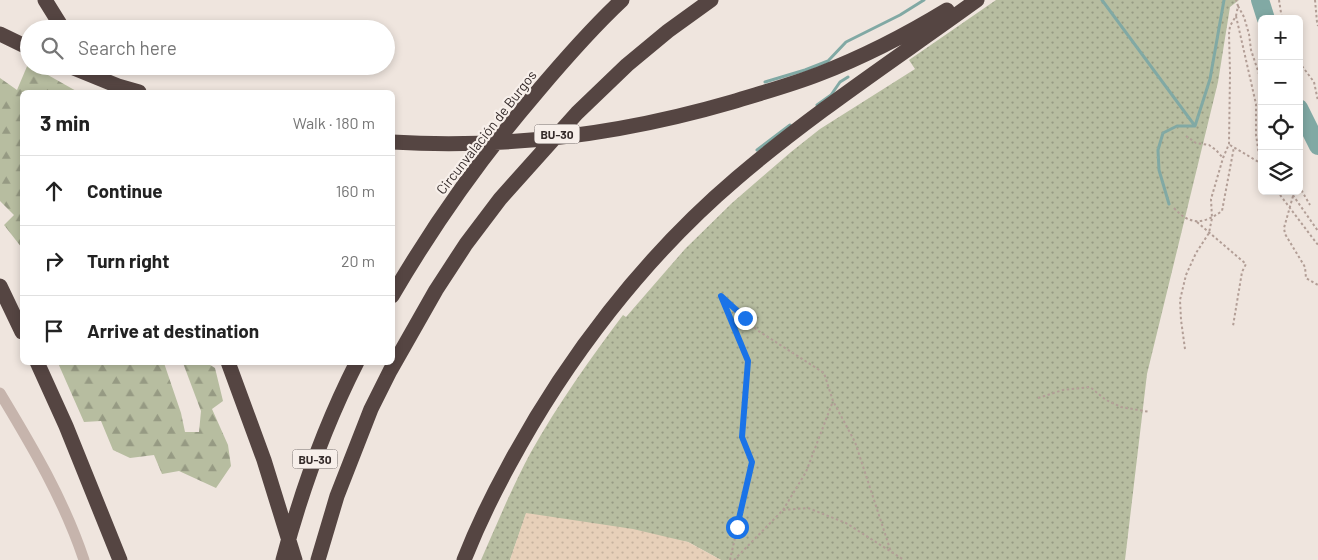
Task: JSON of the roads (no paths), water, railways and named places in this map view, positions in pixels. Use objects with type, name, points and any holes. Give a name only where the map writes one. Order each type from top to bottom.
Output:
[{"type":"highway","points":[[45,0],[57,20]]},
{"type":"highway","name":"Circunvalación de Burgos","points":[[395,291],[429,236],[478,165],[513,120],[544,82],[622,0]]},
{"type":"highway","name":"BU-30","points":[[395,362],[436,290],[466,244],[500,199],[577,113],[618,73],[668,31],[711,0]]},
{"type":"highway","points":[[395,142],[461,144],[540,140],[591,134],[699,112],[818,74],[876,49],[928,22],[964,0]]},
{"type":"highway","points":[[464,560],[485,511],[525,434],[614,306],[672,240],[737,178],[774,148],[870,76],[977,0]]},
{"type":"highway","points":[[0,34],[20,44]]},
{"type":"highway","points":[[90,75],[99,90]]},
{"type":"highway","points":[[91,75],[132,90]]},
{"type":"highway","points":[[0,286],[20,328]]},
{"type":"highway","points":[[38,365],[70,435],[120,560]]},
{"type":"highway","points":[[229,365],[264,460],[295,560]]},
{"type":"highway","name":"BU-30","points":[[283,560],[296,512],[322,441],[356,365]]},
{"type":"highway","name":"BU-30","points":[[318,560],[337,496],[371,409],[393,365]]},
{"type":"street","points":[[0,392],[51,482],[70,523],[84,560]]},
{"type":"waterway","points":[[765,82],[828,61],[846,42],[900,15],[924,0]]},
{"type":"waterway","points":[[1102,0],[1195,126]]},
{"type":"waterway","points":[[1195,126],[1210,79],[1224,0]]},
{"type":"waterway","points":[[1260,0],[1265,15]]},
{"type":"waterway","points":[[817,105],[831,95],[840,82],[848,77]]},
{"type":"waterway","points":[[1303,116],[1318,146]]},
{"type":"waterway","points":[[757,150],[790,125]]},
{"type":"waterway","points":[[1169,204],[1159,170],[1158,150],[1163,133],[1177,126],[1194,126]]}]
